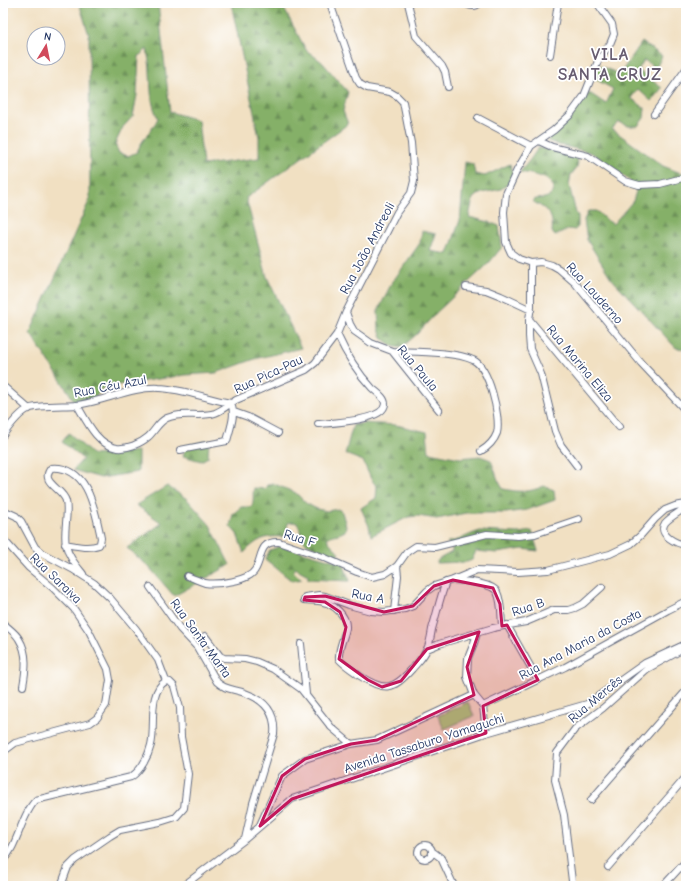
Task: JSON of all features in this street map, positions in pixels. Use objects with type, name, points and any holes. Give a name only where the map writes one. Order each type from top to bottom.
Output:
[{"type":"street","name":"Rua João Andreoli","points":[[330,3],[356,78],[360,84],[368,88],[394,94],[398,96],[402,102],[412,143],[414,180],[411,193],[396,212],[341,323]]},
{"type":"street","points":[[408,3],[416,36],[442,66],[445,72],[448,87]]},
{"type":"street","points":[[465,3],[471,6],[479,4]]},
{"type":"street","points":[[550,55],[558,3]]},
{"type":"street","points":[[478,118],[531,146],[554,130],[570,115],[584,96],[598,61],[610,44],[614,34],[612,24],[597,3]]},
{"type":"street","points":[[654,114],[686,70]]},
{"type":"street","points":[[539,141],[552,147],[582,153],[625,180],[639,185],[660,184],[686,177]]},
{"type":"street","name":"Rua Lauderno","points":[[531,146],[517,170],[506,194],[504,212],[506,242],[511,253],[519,259],[531,263],[541,262],[552,265],[575,283],[641,363],[686,411]]},
{"type":"street","name":"Rua Marina Eliza","points":[[531,263],[531,310],[529,319],[619,427]]},
{"type":"street","points":[[466,287],[486,290],[531,310]]},
{"type":"street","name":"Rua Paula","points":[[346,312],[354,331],[371,343],[392,351],[439,410]]},
{"type":"street","points":[[529,319],[528,336],[530,349],[541,374],[555,431],[561,445],[577,466]]},
{"type":"street","name":"Rua Pica-Pau","points":[[77,405],[100,440],[108,446],[118,448],[134,445],[148,437],[159,424],[167,418],[177,415],[202,415],[215,413],[231,403],[306,370],[315,363],[337,334],[341,323]]},
{"type":"street","points":[[318,424],[366,418],[379,414],[384,408],[384,399],[372,388],[354,366],[346,354],[337,334]]},
{"type":"street","points":[[392,351],[464,356],[476,361],[482,368],[490,385],[498,416],[496,434],[492,442],[481,451]]},
{"type":"street","points":[[3,386],[29,409],[8,428],[3,436]]},
{"type":"street","name":"Rua Céu Azul","points":[[29,409],[77,405],[139,390],[158,388],[178,390],[231,403]]},
{"type":"street","points":[[180,450],[227,441],[234,412],[231,403]]},
{"type":"street","points":[[234,412],[278,433]]},
{"type":"street","points":[[66,544],[87,547],[99,546],[99,528],[93,502],[81,479],[69,470],[56,467],[52,468],[48,472],[48,476],[50,482],[66,499],[66,544],[69,553],[85,577]]},
{"type":"street","name":"Rua A","points":[[427,649],[421,659],[401,681],[382,687],[375,685],[344,665],[339,659],[341,644],[346,627],[345,620],[340,612],[325,602],[304,600],[305,597],[319,595],[371,611],[394,611],[405,609],[413,606],[427,590],[434,586],[477,570],[518,572],[548,570],[610,554],[631,544],[665,510],[675,506],[686,506]]},
{"type":"street","points":[[686,506],[666,522],[664,526],[667,536],[671,541],[686,545]]},
{"type":"street","points":[[3,510],[16,516],[22,521],[35,547],[42,553],[85,577],[110,598],[158,660],[166,681],[174,686],[180,708],[181,737],[188,774],[184,808],[176,817],[120,830],[110,836],[75,860],[68,867],[61,886]]},
{"type":"street","name":"Rua F","points":[[187,576],[205,583],[238,580],[255,571],[266,544],[279,542],[372,577],[385,574],[397,566],[407,552],[416,546],[435,547],[487,534],[518,536],[535,534],[579,519]]},
{"type":"street","name":"Rua Saraiva","points":[[3,539],[29,568],[53,588],[74,609],[92,637],[108,669],[110,680],[106,705],[97,718],[90,723],[15,743],[3,752]]},
{"type":"street","points":[[394,611],[398,576],[397,566]]},
{"type":"street","points":[[453,580],[483,585],[493,588],[497,592],[505,626],[538,680]]},
{"type":"street","points":[[427,649],[441,595],[446,582]]},
{"type":"street","name":"Rua B","points":[[427,649],[477,632],[526,622],[554,610],[568,610],[575,608],[583,604],[602,587]]},
{"type":"street","name":"Rua Santa Marta","points":[[150,588],[180,628],[197,647],[217,682],[221,686],[245,692],[262,700],[268,708],[275,725],[274,734],[253,803],[245,838]]},
{"type":"street","name":"Rua Ana Maria da Costa","points":[[483,706],[565,667],[686,601]]},
{"type":"street","points":[[3,623],[19,639],[25,654],[26,670],[24,686]]},
{"type":"street","points":[[477,632],[468,658],[467,677],[474,695],[483,706],[486,733]]},
{"type":"street","points":[[205,636],[220,656],[230,659],[245,659],[257,662],[301,689],[331,727],[351,744]]},
{"type":"street","points":[[301,644],[306,694]]},
{"type":"street","name":"Avenida Tassaburo Yamaguchi","points":[[182,886],[245,838],[292,799],[486,733],[587,704],[645,663],[686,644]]},
{"type":"street","name":"Rua Mercês","points":[[571,886],[572,881],[564,814],[555,780],[557,753],[575,729],[603,708],[647,669],[686,648]]},
{"type":"street","points":[[3,860],[29,810],[36,800],[131,777],[136,774],[146,758],[151,746],[154,697],[157,688],[166,681]]},
{"type":"street","points":[[591,800],[686,691]]},
{"type":"street","points":[[260,826],[282,776],[305,759],[351,744],[377,740],[474,695]]},
{"type":"street","points":[[608,867],[686,777]]},
{"type":"street","points":[[433,852],[441,858],[454,886]]},
{"type":"street","points":[[663,886],[686,861]]},
{"type":"highlighted area","points":[[453,580],[493,588],[500,604],[502,626],[507,625],[538,680],[483,706],[486,733],[292,799],[260,826],[282,776],[305,759],[351,744],[377,740],[474,695],[467,667],[479,632],[427,649],[401,681],[382,687],[368,680],[339,659],[346,627],[340,612],[325,602],[304,600],[305,597],[325,596],[384,612],[413,606],[434,586]]},
{"type":"green space","points":[[79,3],[158,3],[170,112],[198,120],[203,165],[259,158],[259,137],[231,3],[281,3],[306,50],[322,62],[348,92],[343,111],[348,124],[246,198],[267,277],[301,348],[255,359],[216,373],[185,375],[111,386],[101,389],[96,397],[75,402],[30,333],[90,199],[89,35]],"holes":[[[147,49],[150,66],[152,101],[158,118],[137,152],[128,156],[119,153],[115,144],[123,127],[133,116],[137,95],[139,56]]]},
{"type":"green space","points":[[642,42],[662,56],[656,68],[644,60],[638,70],[662,88],[651,101],[638,89],[631,98],[645,108],[644,118],[638,126],[628,126],[619,122],[612,129],[663,166],[686,175],[686,349],[676,348],[611,278],[587,240],[584,220],[588,211],[597,211],[613,224],[633,201],[636,191],[629,180],[592,153],[548,141],[552,132],[588,92],[606,104],[613,89],[595,79],[597,65],[620,74]]},
{"type":"green space","points":[[538,148],[558,151],[576,158],[578,162],[577,167],[571,175],[569,185],[578,217],[578,227],[575,230],[569,229],[555,236],[552,232],[551,216],[542,207],[532,201],[547,197],[551,194],[553,189],[552,184],[544,178],[520,172]]},
{"type":"green space","points":[[465,162],[473,164],[475,174],[485,176],[510,164],[513,174],[509,183],[501,189],[482,193],[473,198],[469,217],[499,226],[502,247],[489,263],[437,312],[417,334],[401,348],[392,346],[383,339],[379,330],[378,311],[391,284],[420,243],[422,231],[436,234],[430,251],[448,254],[460,220]]},
{"type":"green space","points":[[364,423],[396,425],[427,432],[429,452],[460,458],[480,456],[491,460],[503,489],[524,491],[533,490],[544,486],[554,490],[555,500],[527,510],[506,513],[466,513],[437,519],[418,516],[408,517],[371,536],[369,526],[361,508],[376,498],[377,487],[371,479],[363,461],[345,454],[353,425]]},
{"type":"green space","points":[[69,433],[93,455],[138,451],[138,472],[101,478],[73,470],[83,459],[62,442]]},
{"type":"green space","points":[[209,440],[208,457],[201,461],[183,456],[186,446]]},
{"type":"green space","points":[[272,483],[296,493],[307,504],[317,509],[327,511],[338,509],[342,512],[346,526],[345,531],[327,538],[339,553],[335,556],[306,543],[297,523],[293,522],[288,523],[286,533],[283,537],[261,539],[244,553],[237,534],[230,526],[233,514],[241,507],[251,507],[254,488],[265,489],[267,485]]},
{"type":"green space","points":[[167,486],[187,499],[210,525],[230,565],[174,596],[148,566],[127,548],[162,523],[136,505]]},
{"type":"green space","points":[[480,531],[518,533],[532,531],[538,551],[523,549],[497,553],[476,551],[472,560],[467,562],[436,563],[439,559],[452,552],[452,547],[447,542],[455,541]]},
{"type":"green space","points":[[281,546],[343,563],[350,581],[308,579],[308,575],[295,568],[293,572],[302,579],[292,581],[265,559],[270,550]]},
{"type":"green space","points":[[468,702],[474,716],[444,729],[438,716]]},
{"type":"district","name":"VILA SANTA CRUZ","points":[[610,64]]}]
